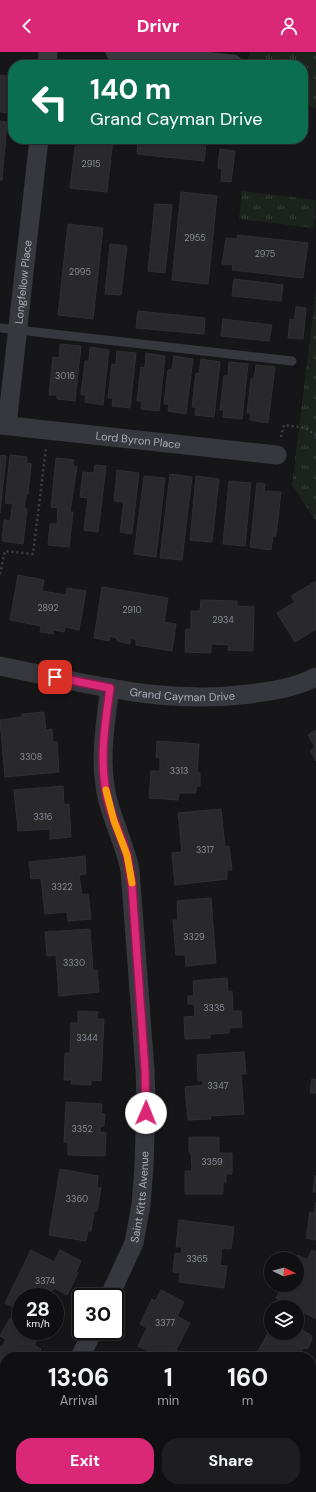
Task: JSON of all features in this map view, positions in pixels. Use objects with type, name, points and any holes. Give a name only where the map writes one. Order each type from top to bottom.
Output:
[{"type":"street","points":[[115,52],[172,55],[206,60]]},
{"type":"street","name":"Longfellow Place","points":[[4,425],[9,329],[38,144]]},
{"type":"street","name":"Lord Byron Place","points":[[4,425],[277,455]]},
{"type":"street","name":"Grand Cayman Drive","points":[[0,666],[110,688],[159,696],[198,698],[280,690],[316,677]]},
{"type":"street","name":"Saint Kitts Avenue","points":[[110,688],[104,728],[103,774],[107,798],[127,855],[131,878],[146,1100],[144,1167],[139,1222],[129,1256],[113,1288]]},
{"type":"street","points":[[82,1352],[88,1340]]},
{"type":"lane","points":[[9,329],[292,361]]},
{"type":"path","points":[[277,455],[284,425],[304,428],[316,435]]},
{"type":"path","points":[[0,574],[4,551],[33,554],[48,430]]},
{"type":"green space","points":[[249,52],[316,52],[316,108],[308,107],[308,60],[248,60]]},
{"type":"green space","points":[[242,191],[316,200],[314,228],[239,219]]},
{"type":"green space","points":[[316,290],[316,521],[292,485]]},
{"type":"building","points":[[0,75],[8,76],[8,113],[0,112]]},
{"type":"building","points":[[0,121],[7,122],[2,180],[0,180]]},
{"type":"building","points":[[75,144],[112,144],[107,192],[70,188]]},
{"type":"building","points":[[138,144],[206,144],[204,161],[137,154]]},
{"type":"building","points":[[220,149],[235,151],[231,182],[221,181],[222,168],[218,168]]},
{"type":"building","points":[[181,192],[217,196],[208,284],[172,280]]},
{"type":"building","points":[[155,204],[172,205],[165,273],[148,271]]},
{"type":"building","points":[[68,224],[103,228],[93,319],[58,315]]},
{"type":"building","points":[[238,235],[308,243],[303,278],[232,270],[233,265],[222,264],[226,238],[237,239]]},
{"type":"building","points":[[110,244],[127,246],[121,295],[105,294]]},
{"type":"building","points":[[234,279],[283,285],[281,301],[232,296]]},
{"type":"building","points":[[296,307],[306,308],[303,339],[288,338],[290,319],[294,320]]},
{"type":"building","points":[[138,311],[205,318],[204,334],[136,328]]},
{"type":"building","points":[[223,319],[272,325],[269,341],[221,336]]},
{"type":"building","points":[[60,344],[81,346],[75,401],[57,399],[57,395],[49,395],[53,357],[59,358]]},
{"type":"building","points":[[90,347],[109,350],[103,405],[85,402],[86,395],[81,395],[85,361],[89,361]]},
{"type":"building","points":[[117,351],[136,353],[130,408],[112,406],[113,398],[108,398],[112,364],[116,365]]},
{"type":"building","points":[[146,353],[165,356],[159,411],[141,409],[142,401],[137,401],[141,367],[145,368]]},
{"type":"building","points":[[174,356],[193,359],[186,414],[168,411],[169,404],[164,404],[168,370],[172,370]]},
{"type":"building","points":[[201,359],[220,362],[214,417],[195,415],[196,407],[192,407],[196,373],[199,374]]},
{"type":"building","points":[[229,362],[248,364],[242,419],[223,417],[224,410],[220,410],[224,376],[228,376]]},
{"type":"building","points":[[256,365],[275,367],[268,423],[250,420],[251,413],[247,413],[251,379],[254,379]]},
{"type":"building","points":[[0,455],[6,456],[0,513]]},
{"type":"building","points":[[10,455],[27,457],[27,463],[31,464],[28,494],[26,494],[24,508],[27,509],[23,544],[2,541],[4,520],[10,521],[13,504],[5,503]]},
{"type":"building","points":[[56,458],[74,460],[73,466],[77,467],[70,512],[73,512],[69,547],[48,545],[50,524],[57,524],[58,508],[51,507]]},
{"type":"building","points":[[95,465],[106,466],[98,532],[84,530],[88,498],[80,497],[83,472],[94,473]]},
{"type":"building","points":[[117,470],[139,473],[132,534],[120,532],[124,502],[114,501]]},
{"type":"building","points":[[170,474],[192,477],[182,560],[160,558]]},
{"type":"building","points":[[144,476],[165,478],[156,557],[134,554]]},
{"type":"building","points":[[196,476],[219,479],[212,542],[190,540]]},
{"type":"building","points":[[229,481],[251,483],[245,546],[223,544]]},
{"type":"building","points":[[257,483],[265,484],[264,491],[281,492],[276,536],[273,536],[271,550],[250,547]]},
{"type":"building","points":[[18,575],[44,580],[42,591],[66,595],[67,588],[86,591],[79,630],[65,627],[64,632],[54,630],[53,634],[40,632],[41,626],[10,620]]},
{"type":"building","points":[[316,581],[316,629],[295,642],[277,613],[295,602],[291,596]]},
{"type":"building","points":[[102,587],[168,598],[164,622],[176,624],[172,651],[136,645],[136,640],[131,638],[130,644],[117,641],[117,638],[110,636],[109,641],[94,638]]},
{"type":"building","points":[[201,600],[237,601],[237,606],[254,607],[253,651],[228,650],[229,645],[211,644],[211,653],[185,652],[186,629],[191,629],[191,611],[200,611]]},
{"type":"building","points":[[44,712],[46,730],[52,729],[53,742],[57,742],[59,772],[5,777],[0,720],[22,717],[22,714]]},
{"type":"building","points":[[316,730],[316,761],[310,751],[315,747],[308,735]]},
{"type":"building","points":[[157,741],[199,744],[197,773],[200,773],[200,786],[196,786],[196,793],[179,793],[178,800],[149,798],[151,771],[160,771],[160,758],[156,757]]},
{"type":"building","points":[[63,786],[64,805],[69,804],[71,837],[50,839],[50,829],[18,831],[14,790]]},
{"type":"building","points":[[221,809],[225,847],[229,846],[232,870],[227,870],[227,879],[175,885],[172,853],[182,852],[178,813]]},
{"type":"building","points":[[85,856],[86,874],[79,875],[82,895],[88,894],[91,919],[68,921],[67,912],[45,914],[41,878],[31,879],[29,862]]},
{"type":"building","points":[[211,898],[216,963],[186,966],[185,955],[176,955],[173,920],[178,920],[177,901]]},
{"type":"building","points":[[90,929],[93,971],[97,970],[99,992],[59,996],[56,955],[47,956],[45,932]]},
{"type":"building","points":[[227,978],[228,992],[232,991],[233,1011],[241,1011],[242,1027],[229,1028],[229,1033],[210,1034],[210,1038],[185,1039],[184,1017],[195,1016],[194,1004],[188,1004],[188,996],[194,996],[193,981]]},
{"type":"building","points":[[78,1011],[98,1012],[97,1019],[104,1019],[101,1081],[91,1080],[91,1085],[71,1084],[72,1080],[64,1080],[65,1053],[70,1053],[71,1023],[78,1023]]},
{"type":"building","points":[[244,1052],[246,1074],[241,1074],[244,1114],[210,1116],[211,1119],[188,1120],[185,1087],[203,1085],[203,1080],[198,1081],[197,1055]]},
{"type":"building","points":[[312,1079],[316,1080],[316,1093],[310,1093]]},
{"type":"building","points":[[66,1102],[102,1104],[101,1114],[105,1114],[104,1126],[100,1126],[100,1132],[106,1133],[105,1156],[68,1155],[68,1142],[64,1142]]},
{"type":"building","points":[[189,1137],[219,1137],[219,1153],[232,1153],[232,1174],[226,1174],[226,1182],[223,1182],[223,1194],[185,1194],[185,1171],[192,1171],[191,1152],[189,1152]]},
{"type":"building","points":[[60,1169],[98,1176],[97,1188],[101,1188],[97,1211],[94,1211],[91,1231],[88,1231],[86,1241],[49,1235]]},
{"type":"building","points":[[315,1176],[316,1192],[313,1192]]},
{"type":"building","points":[[316,1202],[316,1240],[306,1238],[310,1212],[314,1213]]},
{"type":"building","points":[[179,1220],[234,1227],[231,1249],[222,1248],[220,1265],[227,1266],[224,1288],[179,1282],[180,1273],[173,1272],[175,1253],[181,1254],[182,1247],[176,1247]]},
{"type":"building","points":[[31,1250],[54,1262],[60,1250],[81,1261],[76,1272],[78,1273],[67,1295],[64,1293],[64,1288],[12,1288]]},
{"type":"building","points":[[312,1250],[316,1252],[316,1319],[304,1313],[304,1300],[280,1300],[276,1298],[279,1292],[304,1292],[304,1258],[307,1260]]},
{"type":"building","points":[[12,1289],[12,1306],[5,1303]]},
{"type":"building","points":[[161,1290],[184,1302],[177,1316],[190,1323],[176,1350],[180,1352],[150,1352],[138,1346],[147,1328],[140,1324],[152,1299],[155,1301]]},
{"type":"building","points":[[10,1318],[12,1319],[12,1340],[37,1340],[34,1345],[41,1349],[40,1352],[0,1352],[0,1346],[2,1347],[6,1339],[0,1336]]},
{"type":"building","points":[[304,1331],[311,1335],[312,1339],[308,1348],[302,1349],[300,1352],[258,1352],[264,1340],[304,1340]]},
{"type":"slow traffic","points":[[106,790],[114,821],[127,855],[132,883]]},
{"type":"route","points":[[55,677],[110,688],[104,728],[103,774],[107,798],[127,855],[132,885],[145,1070],[146,1113]]}]
